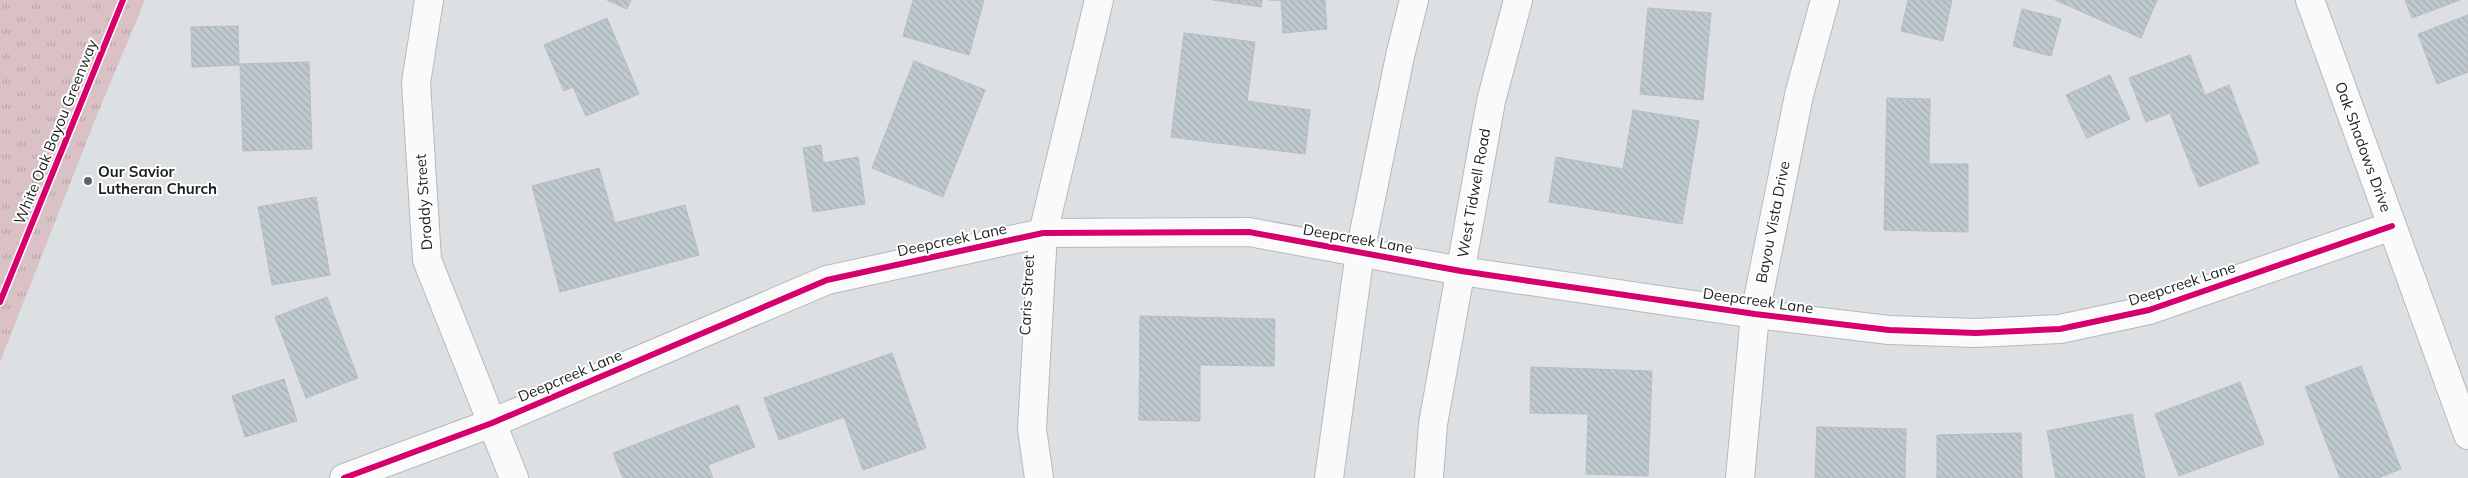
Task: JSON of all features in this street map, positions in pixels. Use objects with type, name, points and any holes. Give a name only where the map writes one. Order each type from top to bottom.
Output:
[{"type":"street","name":"Droddy Street","points":[[429,0],[416,83],[428,260],[514,478]]},
{"type":"street","name":"Caris Street","points":[[1039,478],[1032,429],[1043,233],[1099,0]]},
{"type":"street","points":[[1329,478],[1360,252],[1400,56],[1414,0]]},
{"type":"street","name":"West Tidwell Road","points":[[1429,478],[1433,424],[1491,101],[1518,0]]},
{"type":"street","name":"Bayou Vista Drive","points":[[1740,478],[1755,314],[1798,95],[1825,0]]},
{"type":"street","name":"Oak Shadows Drive","points":[[2310,0],[2468,435]]},
{"type":"street","name":"Deepcreek Lane","points":[[344,478],[492,422],[828,280],[1043,233],[1249,232],[1460,271],[1755,314],[1889,330],[1976,333],[2060,329],[2149,310],[2392,226]]},
{"type":"green space","points":[[0,0],[145,0],[97,115],[0,362]]},
{"type":"building","points":[[607,0],[631,0],[627,9]]},
{"type":"building","points":[[913,0],[984,0],[969,55],[903,36]]},
{"type":"building","points":[[1213,0],[1262,0],[1261,7]]},
{"type":"building","points":[[1281,0],[1325,0],[1327,29],[1283,33]]},
{"type":"building","points":[[1908,0],[1952,0],[1943,41],[1901,31]]},
{"type":"building","points":[[2055,0],[2157,0],[2141,38]]},
{"type":"building","points":[[2405,0],[2460,0],[2412,18]]},
{"type":"building","points":[[1648,8],[1711,13],[1703,100],[1640,94]]},
{"type":"building","points":[[2022,9],[2061,19],[2051,56],[2013,46]]},
{"type":"building","points":[[2468,15],[2468,72],[2437,84],[2418,34]]},
{"type":"building","points":[[607,18],[639,94],[586,116],[573,87],[564,91],[544,45]]},
{"type":"building","points":[[238,26],[239,64],[309,62],[312,149],[243,151],[240,65],[192,67],[191,27]]},
{"type":"building","points":[[1184,33],[1255,42],[1247,101],[1310,110],[1305,154],[1171,137]]},
{"type":"building","points":[[2190,55],[2205,95],[2229,85],[2259,163],[2199,187],[2170,113],[2146,122],[2129,78]]},
{"type":"building","points":[[914,61],[985,90],[943,197],[872,168]]},
{"type":"building","points":[[2110,75],[2130,119],[2087,138],[2066,95]]},
{"type":"building","points":[[1887,98],[1930,99],[1929,164],[1968,164],[1968,232],[1884,230]]},
{"type":"building","points":[[1633,110],[1699,121],[1682,224],[1549,202],[1556,157],[1623,169]]},
{"type":"building","points":[[821,145],[823,163],[858,157],[865,204],[813,212],[803,148]]},
{"type":"building","points":[[599,168],[615,223],[685,205],[699,255],[560,292],[532,186]]},
{"type":"building","points":[[316,197],[330,275],[272,285],[258,207]]},
{"type":"building","points":[[327,297],[358,378],[306,398],[275,317]]},
{"type":"building","points":[[1140,316],[1275,319],[1274,366],[1200,365],[1200,421],[1139,420]]},
{"type":"building","points":[[892,353],[926,448],[863,470],[844,417],[779,440],[764,398]]},
{"type":"building","points":[[2361,366],[2401,469],[2378,478],[2340,478],[2305,387]]},
{"type":"building","points":[[1531,367],[1652,371],[1648,476],[1586,474],[1588,414],[1530,413]]},
{"type":"building","points":[[284,379],[297,421],[245,437],[232,396]]},
{"type":"building","points":[[2240,382],[2264,444],[2179,476],[2155,414]]},
{"type":"building","points":[[738,405],[755,447],[708,465],[713,478],[623,478],[613,453]]},
{"type":"building","points":[[2132,414],[2145,478],[2056,478],[2047,431]]},
{"type":"building","points":[[1817,427],[1906,429],[1905,478],[1815,478]]},
{"type":"building","points":[[2021,433],[2022,478],[1937,478],[1937,435]]},
{"type":"cycle path","name":"White Oak Bayou Greenway","points":[[0,302],[123,0]]},
{"type":"cycle path","points":[[344,478],[492,423],[827,280],[1043,233],[1249,232],[1461,271],[1755,314],[1889,330],[1976,333],[2060,329],[2149,310],[2392,226]]},
{"type":"place","name":"Our Savior Lutheran Church","points":[[88,181]]}]
